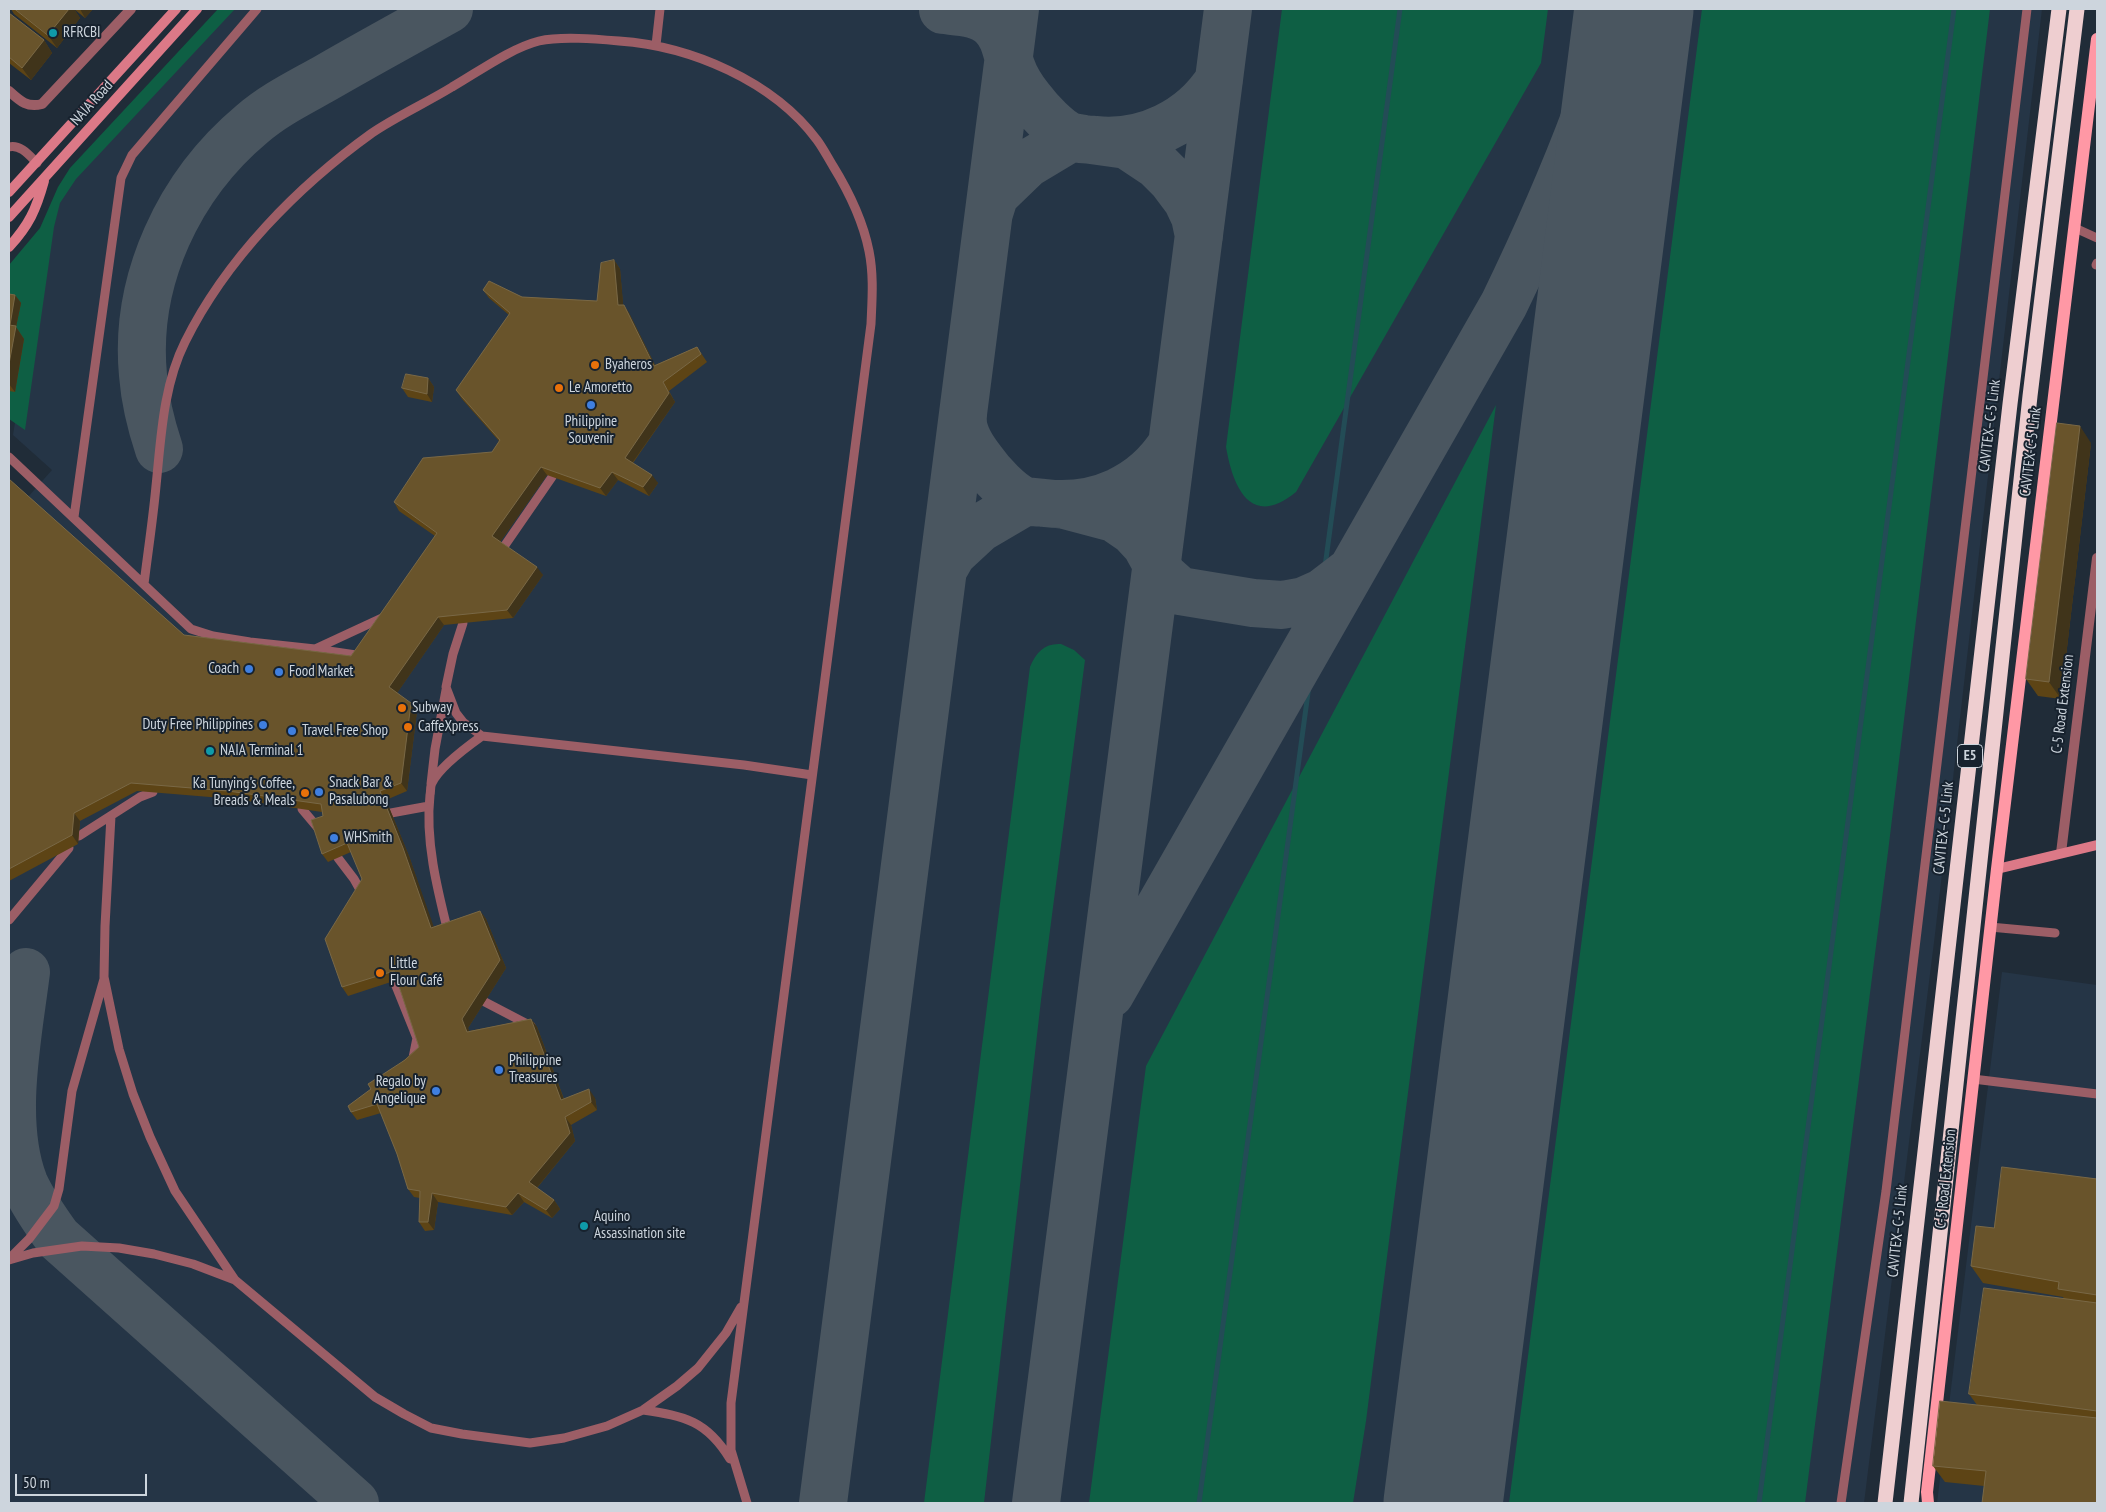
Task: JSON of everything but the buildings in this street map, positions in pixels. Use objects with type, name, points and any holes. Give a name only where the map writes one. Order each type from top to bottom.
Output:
[{"type":"highway","name":"CAVITEX–C-5 Link","points":[[1885,1503],[2010,404],[2059,9]]},
{"type":"highway","name":"E5","points":[[1911,1503],[2029,406],[2077,9]]},
{"type":"main road","name":"CAVITEX-C-5 Link","points":[[1997,869],[2074,228],[2095,77],[2097,39]]},
{"type":"main road","name":"C-5 Road Extension","points":[[1929,1499],[1997,869]]},
{"type":"street","points":[[9,91],[27,105],[35,106],[42,104],[132,9]]},
{"type":"street","name":"NAIA Road","points":[[9,192],[176,9]]},
{"type":"street","name":"NAIA Road","points":[[9,217],[197,9]]},
{"type":"street","points":[[9,248],[32,217],[45,177]]},
{"type":"street","name":"C-5 Road Extension","points":[[2061,853],[2097,558]]},
{"type":"street","points":[[1997,869],[2097,845]]},
{"type":"lane","points":[[74,517],[121,178],[132,155],[257,9]]},
{"type":"lane","points":[[656,45],[660,9]]},
{"type":"lane","points":[[1841,1503],[1886,1191],[2027,9]]},
{"type":"lane","points":[[144,584],[163,417],[183,344],[224,279],[298,192],[328,166],[396,118],[516,50],[536,42],[551,39],[599,39],[656,45],[724,67],[761,88],[793,114],[816,139],[841,178],[860,223],[868,250],[873,283],[871,324],[731,1411],[729,1436],[734,1466],[747,1503]]},
{"type":"lane","points":[[9,146],[14,145],[20,148],[37,163]]},
{"type":"lane","points":[[2074,228],[2097,238]]},
{"type":"lane","points":[[9,457],[191,629],[213,636],[356,655]]},
{"type":"lane","points":[[503,548],[552,477]]},
{"type":"lane","points":[[315,649],[384,617]]},
{"type":"lane","points":[[448,932],[438,888],[430,829],[429,806],[435,749],[446,688],[453,654],[463,623]]},
{"type":"lane","points":[[446,688],[456,713],[462,722],[482,736],[812,774]]},
{"type":"lane","points":[[432,784],[461,751],[482,736]]},
{"type":"lane","points":[[78,836],[140,797],[153,792]]},
{"type":"lane","points":[[391,813],[429,806]]},
{"type":"lane","points":[[302,809],[319,828]]},
{"type":"lane","points":[[111,816],[104,977],[119,1049],[133,1094],[150,1137],[175,1191],[235,1280],[375,1397],[431,1428],[462,1434],[530,1442],[572,1436],[607,1426],[642,1410],[677,1386],[698,1368],[726,1333],[744,1302]]},
{"type":"lane","points":[[9,920],[69,848]]},
{"type":"lane","points":[[338,858],[354,878],[362,894]]},
{"type":"lane","points":[[1990,927],[2055,933]]},
{"type":"lane","points":[[9,1260],[29,1240],[54,1206],[59,1189],[72,1090],[104,977]]},
{"type":"lane","points":[[394,981],[417,1038],[411,1068]]},
{"type":"lane","points":[[485,1002],[531,1026]]},
{"type":"lane","points":[[1973,1079],[2097,1094]]},
{"type":"lane","points":[[9,1260],[33,1253],[69,1247],[118,1248],[154,1254],[193,1264],[235,1280]]},
{"type":"lane","points":[[642,1410],[670,1414],[707,1430],[721,1445],[734,1466]]},
{"type":"shaded area","points":[[220,9],[2042,9],[1935,934],[1864,1503],[9,1503],[9,482],[27,498],[52,470],[13,435],[37,282],[61,189]]},
{"type":"shaded area","points":[[2002,972],[2097,985],[2097,1503],[1937,1503]]},
{"type":"green space","points":[[218,9],[235,9],[76,179],[60,203],[54,227],[25,430],[9,419],[9,265],[40,228],[58,187],[70,168]]},
{"type":"green space","points":[[1282,9],[1548,9],[1541,63],[1296,492],[1280,502],[1267,506],[1256,505],[1247,499],[1239,489],[1229,462],[1226,447]]},
{"type":"green space","points":[[1702,9],[1990,9],[1888,852],[1805,1503],[1509,1503]]},
{"type":"green space","points":[[1496,405],[1366,1421],[1353,1503],[1089,1503],[1146,1066]]},
{"type":"green space","points":[[1061,644],[1074,650],[1085,660],[1041,1000],[984,1503],[924,1503],[1030,667],[1038,653],[1046,647]]},
{"type":"waterway","points":[[1199,1503],[1400,9]]},
{"type":"waterway","points":[[1759,1503],[1954,9]]},
{"type":"taxiway","points":[[159,449],[145,394],[142,339],[146,304],[154,270],[167,237],[183,205],[226,148],[270,110],[449,9]]},
{"type":"taxiway","points":[[823,1503],[1015,9]]},
{"type":"taxiway","points":[[1036,1503],[1228,9]]},
{"type":"taxiway","points":[[1110,994],[1504,304],[1577,139],[1595,89],[1618,9]]},
{"type":"taxiway","points":[[943,10],[976,15],[993,25],[1003,39],[1013,70],[1024,91],[1049,121],[1061,131],[1074,138],[1113,141],[1131,139],[1165,128],[1195,108],[1219,80]]},
{"type":"taxiway","points":[[989,213],[994,197],[1027,164],[1072,137],[1127,145],[1157,165],[1172,180],[1187,200],[1195,217],[1199,236]]},
{"type":"taxiway","points":[[963,415],[967,439],[985,465],[1007,489],[1019,498],[1030,502],[1063,504],[1100,499],[1133,484],[1148,473],[1172,444]]},
{"type":"taxiway","points":[[944,568],[952,554],[980,528],[1026,501],[1065,505],[1114,518],[1133,531],[1146,545],[1163,576],[1180,591],[1253,603],[1282,605],[1304,601],[1322,593],[1352,570]]},
{"type":"taxiway","points":[[26,972],[13,1078],[12,1106],[13,1133],[17,1159],[24,1183],[31,1198],[58,1238],[355,1503]]},
{"type":"runway","points":[[1443,1503],[1634,9]]},
{"type":"place","name":"RFRCBI","points":[[53,33]]},
{"type":"place","name":"Byaheros","points":[[595,365]]},
{"type":"place","name":"Le Amoretto","points":[[559,388]]},
{"type":"place","name":"Philippine Souvenir","points":[[591,405]]},
{"type":"place","name":"Coach","points":[[249,669]]},
{"type":"place","name":"Food Market","points":[[279,672]]},
{"type":"place","name":"Subway","points":[[402,708]]},
{"type":"place","name":"Duty Free Philippines","points":[[263,725]]},
{"type":"place","name":"CaffeXpress","points":[[408,727]]},
{"type":"place","name":"Travel Free Shop","points":[[292,731]]},
{"type":"place","name":"NAIA Terminal 1","points":[[210,751]]},
{"type":"place","name":"Snack Bar & Pasalubong","points":[[319,792]]},
{"type":"place","name":"Ka Tunying's Coffee, Breads & Meals","points":[[305,793]]},
{"type":"place","name":"WHSmith","points":[[334,838]]},
{"type":"place","name":"Little Flour Café","points":[[380,973]]},
{"type":"place","name":"Philippine Treasures","points":[[499,1070]]},
{"type":"place","name":"Regalo by Angelique","points":[[436,1091]]},
{"type":"place","name":"Aquino Assassination site","points":[[584,1226]]}]
